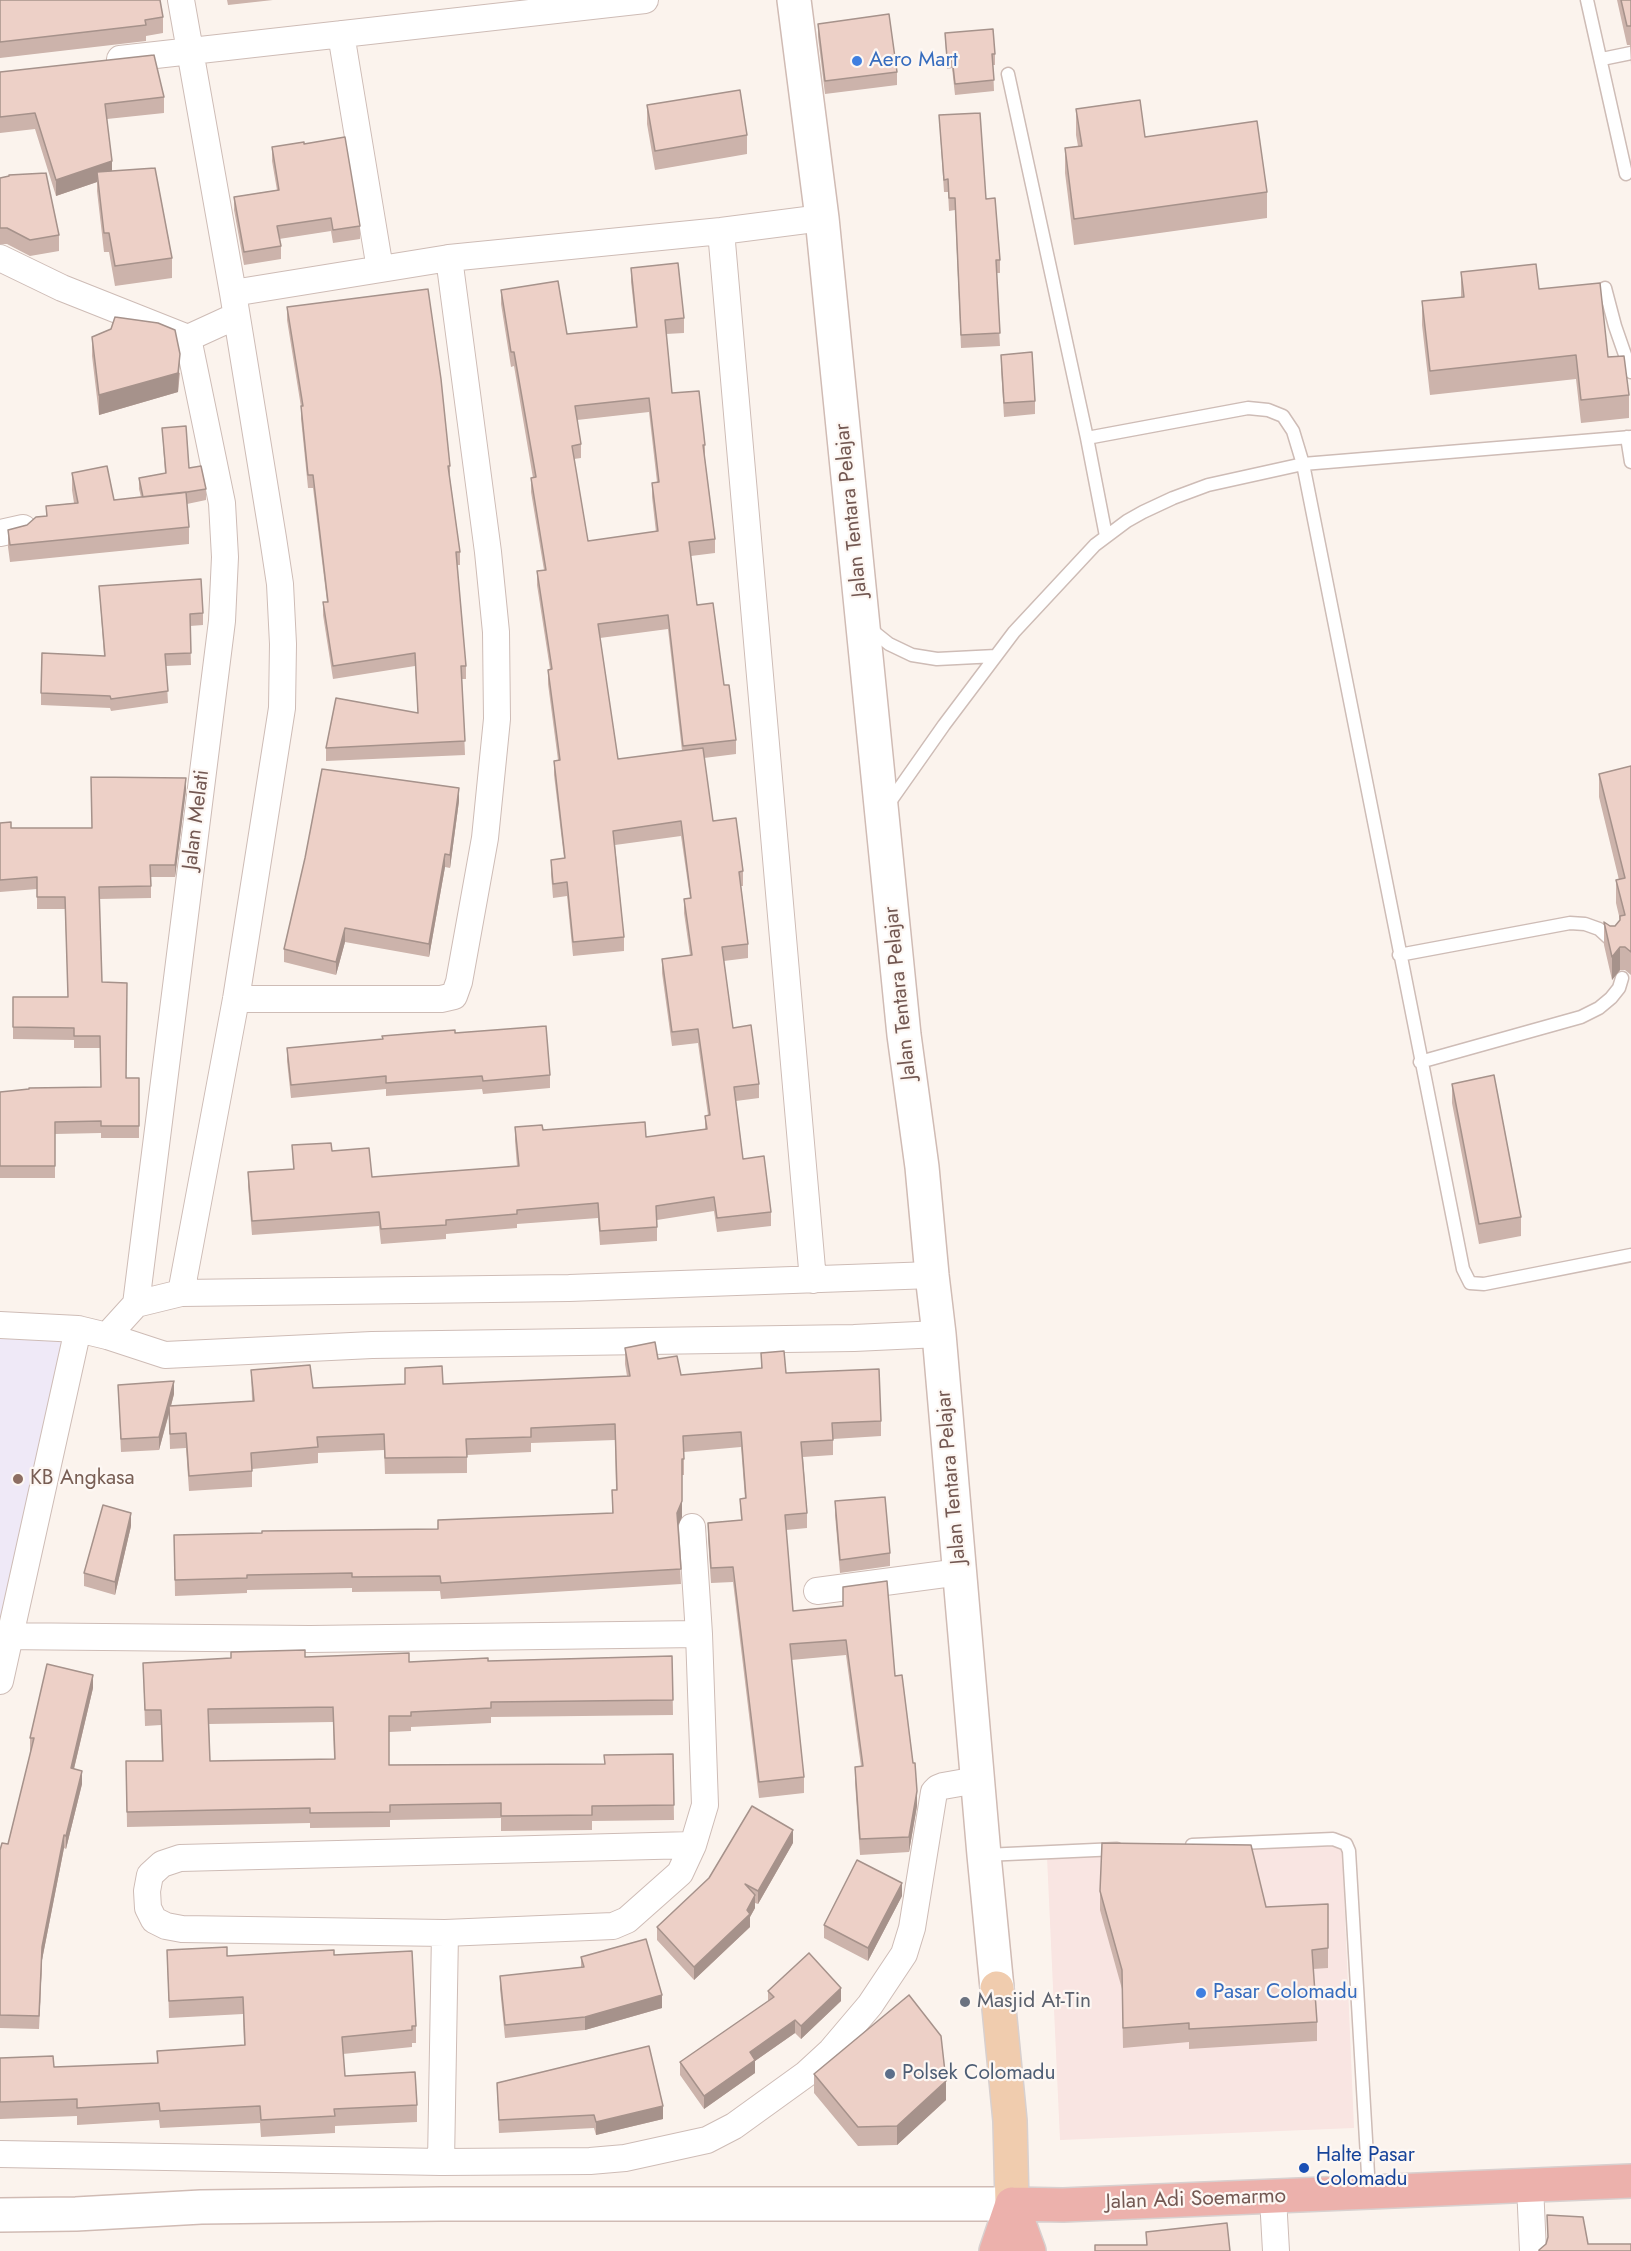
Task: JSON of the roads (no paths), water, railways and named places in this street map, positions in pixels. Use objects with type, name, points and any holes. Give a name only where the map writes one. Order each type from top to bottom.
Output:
[{"type":"highway","name":"Jalan Adi Soemarmo","points":[[1012,2204],[1063,2205],[1273,2198],[1631,2181]]},
{"type":"highway","points":[[996,2251],[1012,2204]]},
{"type":"highway","points":[[1012,2204],[1029,2251]]},
{"type":"main road","name":"Jalan Tentara Pelajar","points":[[794,0],[822,218],[904,1035],[922,1167],[939,1334],[977,1780],[1010,2121],[1012,2204]]},
{"type":"main road","points":[[0,2215],[76,2214],[201,2207],[441,2204],[1012,2204]]},
{"type":"street","points":[[181,0],[280,584],[284,644],[282,708],[236,999],[181,1293]]},
{"type":"street","points":[[92,63],[341,34],[476,10],[645,0]]},
{"type":"street","points":[[341,34],[380,269]]},
{"type":"street","points":[[0,258],[62,288],[188,338],[234,304],[380,269],[449,258],[721,231],[822,218]]},
{"type":"street","points":[[721,231],[813,1280]]},
{"type":"street","points":[[236,999],[441,999],[454,996],[459,982],[485,837],[497,719],[496,632],[488,552],[449,258]]},
{"type":"street","name":"Jalan Melati","points":[[136,1304],[222,610],[225,557],[222,503],[188,338]]},
{"type":"street","points":[[107,1336],[136,1304],[181,1293],[569,1288],[932,1275]]},
{"type":"street","points":[[0,1325],[78,1329],[165,1355],[372,1345],[854,1338],[939,1334]]},
{"type":"street","points":[[0,1681],[5,1636],[78,1329]]},
{"type":"street","points":[[692,1527],[699,1634],[705,1804],[693,1845],[680,1873],[627,1920],[613,1926],[445,1933],[182,1929],[166,1926],[154,1920],[148,1908],[147,1891],[150,1875],[162,1864],[180,1858],[693,1845]]},
{"type":"street","points":[[817,1591],[960,1572]]},
{"type":"street","points":[[5,1636],[310,1639],[699,1634]]},
{"type":"street","points":[[0,2154],[441,2162],[590,2161],[625,2158],[707,2140],[734,2126],[806,2074],[831,2051],[870,2005],[904,1954],[912,1928],[934,1792],[943,1786],[977,1780]]},
{"type":"street","points":[[441,2162],[445,1933]]},
{"type":"street","points":[[1530,2186],[1533,2251]]},
{"type":"street","points":[[1273,2198],[1276,2251]]},
{"type":"lane","points":[[1587,0],[1626,174]]},
{"type":"lane","points":[[1602,59],[1631,53]]},
{"type":"lane","points":[[1008,74],[1106,536]]},
{"type":"lane","points":[[1605,288],[1631,372]]},
{"type":"lane","points":[[1087,438],[1248,408],[1268,410],[1282,416],[1293,431],[1303,464],[1462,1269],[1470,1283],[1484,1284],[1631,1255]]},
{"type":"lane","points":[[883,813],[944,725],[1022,623],[1095,545],[1127,521],[1173,498],[1208,485],[1303,464],[1629,437],[1631,462]]},
{"type":"lane","points":[[863,624],[890,644],[912,655],[937,659],[996,656]]},
{"type":"lane","points":[[1399,955],[1570,923],[1585,924],[1599,929],[1612,941]]},
{"type":"lane","points":[[1420,1062],[1581,1017],[1599,1008],[1611,998],[1620,988],[1622,978]]},
{"type":"lane","points":[[1179,1846],[1333,1839],[1341,1840],[1346,1844],[1349,1851],[1369,2193]]},
{"type":"lane","points":[[984,1855],[1132,1848]]},
{"type":"place","name":"Aero Mart","points":[[857,61]]},
{"type":"place","name":"KB Angkasa","points":[[18,1479]]},
{"type":"place","name":"Pasar Colomadu","points":[[1201,1993]]},
{"type":"place","name":"Masjid At-Tin","points":[[965,2002]]},
{"type":"place","name":"Polsek Colomadu","points":[[890,2074]]},
{"type":"place","name":"Halte Pasar Colomadu","points":[[1304,2168]]}]
